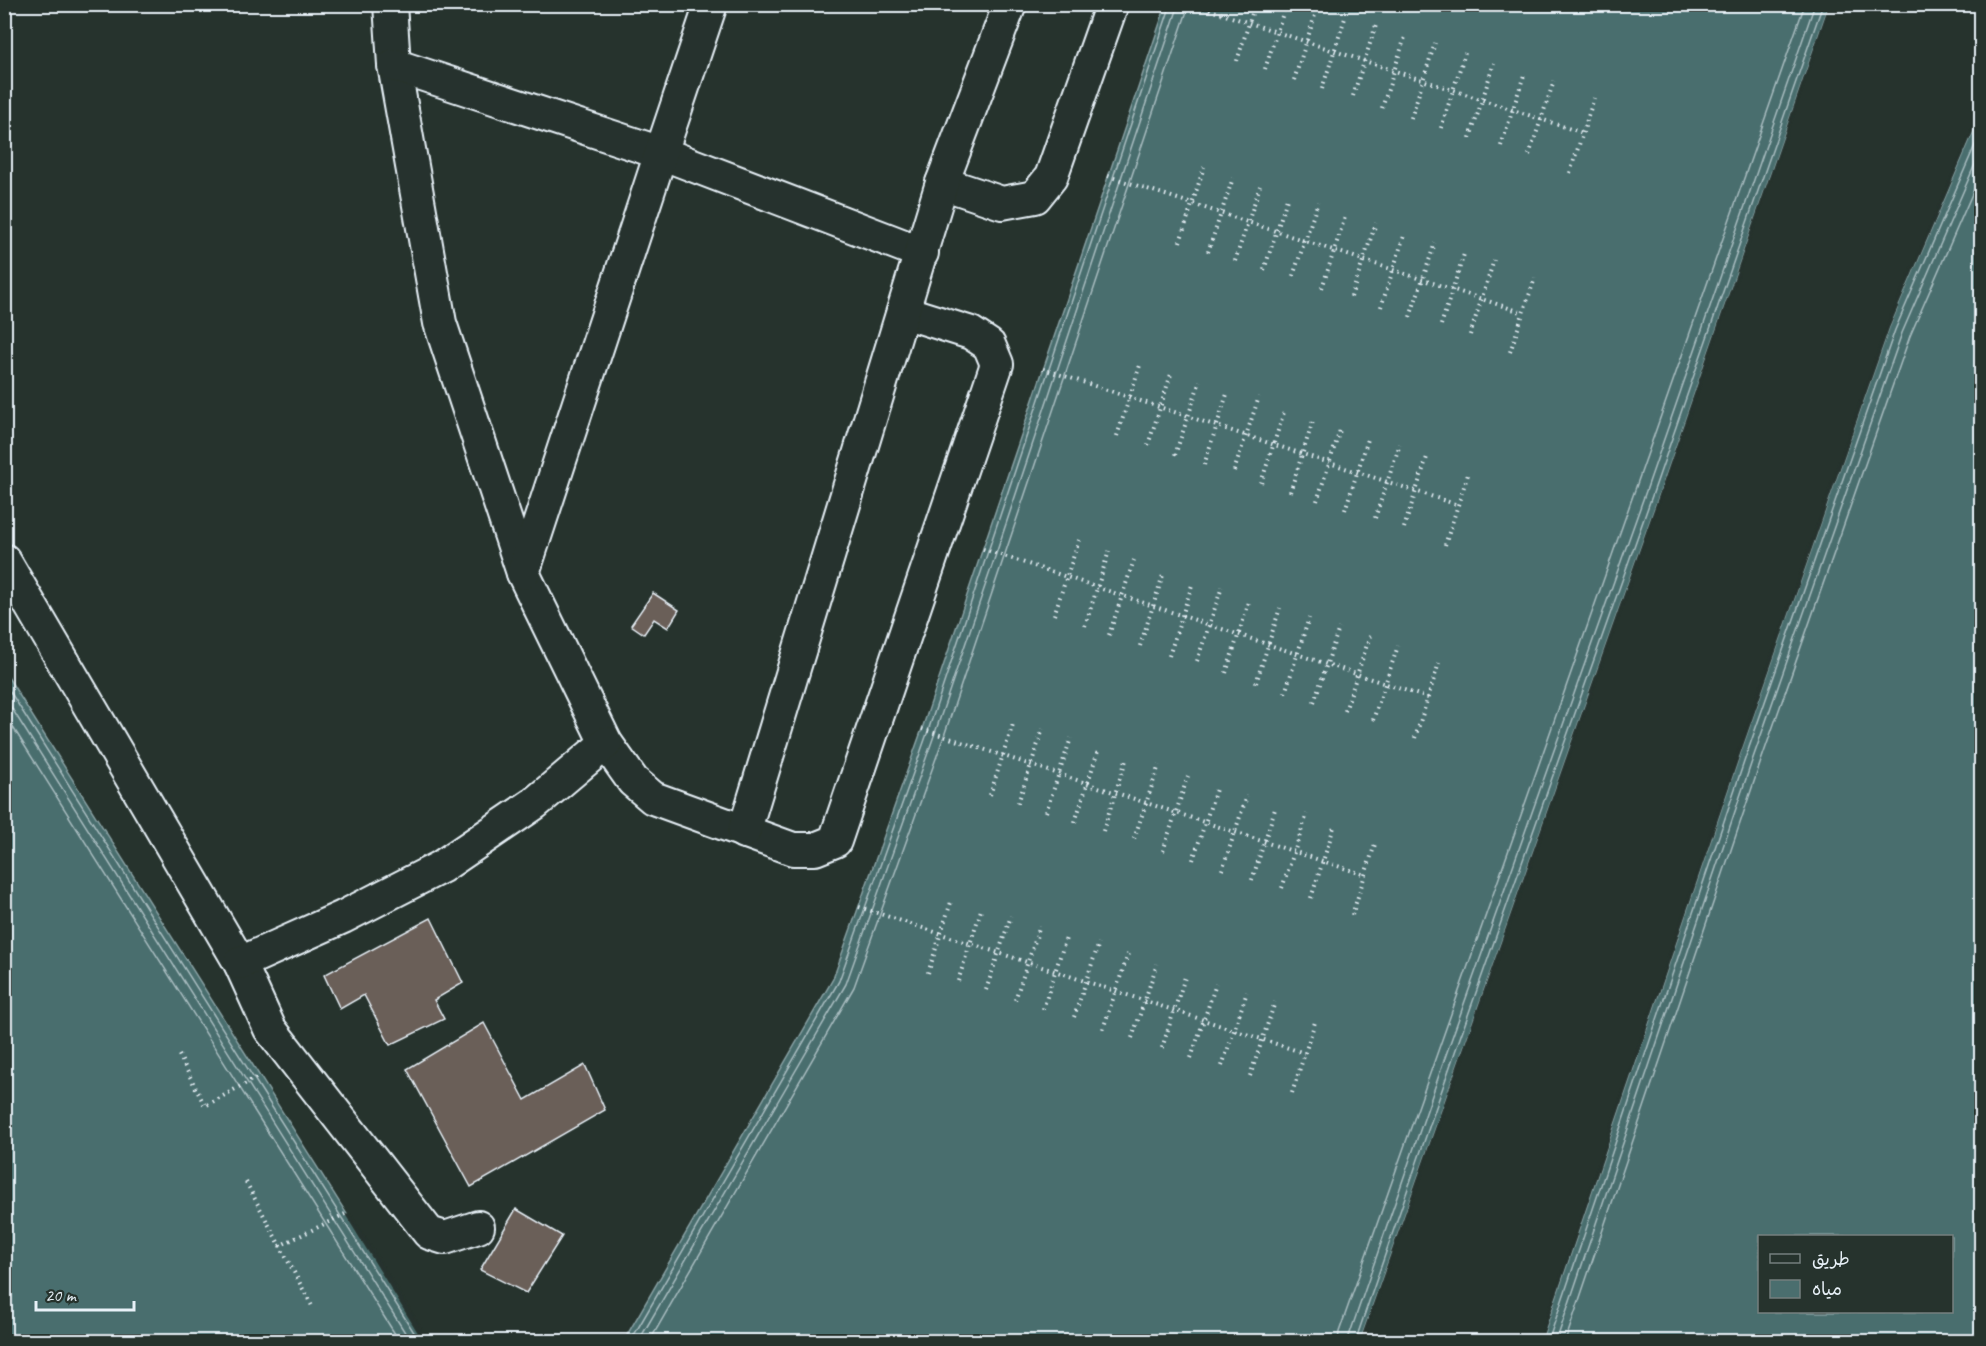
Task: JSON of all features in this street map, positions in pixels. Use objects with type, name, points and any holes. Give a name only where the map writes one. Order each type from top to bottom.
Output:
[{"type":"lane","points":[[390,4],[394,65],[440,323],[523,573],[606,743],[633,781],[653,798],[793,849],[815,849],[835,841],[997,364],[989,345],[971,333],[904,312]]},
{"type":"lane","points":[[523,573],[711,4]]},
{"type":"lane","points":[[744,832],[942,183],[1010,4]]},
{"type":"lane","points":[[942,183],[1002,203],[1035,197],[1051,177],[1112,4]]},
{"type":"lane","points":[[394,65],[661,153],[922,253]]},
{"type":"lane","points":[[4,560],[240,963],[270,1029],[429,1233],[445,1238],[478,1227]]},
{"type":"lane","points":[[240,963],[343,917],[441,867],[535,803],[606,743]]},
{"type":"path","points":[[1192,4],[1583,133]]},
{"type":"path","points":[[1237,61],[1255,4]]},
{"type":"path","points":[[1265,69],[1286,4]]},
{"type":"path","points":[[1294,80],[1318,6]]},
{"type":"path","points":[[1322,89],[1346,15]]},
{"type":"path","points":[[1353,96],[1377,22]]},
{"type":"path","points":[[1382,108],[1406,34]]},
{"type":"path","points":[[1411,118],[1435,43]]},
{"type":"path","points":[[1441,128],[1465,53]]},
{"type":"path","points":[[1470,138],[1494,63]]},
{"type":"path","points":[[1501,146],[1525,72]]},
{"type":"path","points":[[1529,155],[1554,81]]},
{"type":"path","points":[[1570,173],[1594,98]]},
{"type":"path","points":[[1180,242],[1204,167]]},
{"type":"path","points":[[1108,176],[1524,313]]},
{"type":"path","points":[[1208,252],[1233,178]]},
{"type":"path","points":[[1235,261],[1260,186]]},
{"type":"path","points":[[1264,270],[1288,196]]},
{"type":"path","points":[[1293,276],[1318,202]]},
{"type":"path","points":[[1322,288],[1346,214]]},
{"type":"path","points":[[1351,297],[1376,223]]},
{"type":"path","points":[[1381,307],[1405,233]]},
{"type":"path","points":[[1410,317],[1434,243]]},
{"type":"path","points":[[1441,326],[1465,251]]},
{"type":"path","points":[[1470,334],[1494,260]]},
{"type":"path","points":[[1510,352],[1535,278]]},
{"type":"path","points":[[1117,436],[1142,362]]},
{"type":"path","points":[[1043,369],[1458,505]]},
{"type":"path","points":[[1148,445],[1172,371]]},
{"type":"path","points":[[1175,455],[1200,381]]},
{"type":"path","points":[[1204,465],[1228,391]]},
{"type":"path","points":[[1234,471],[1258,397]]},
{"type":"path","points":[[1261,483],[1285,409]]},
{"type":"path","points":[[1290,492],[1314,418]]},
{"type":"path","points":[[1317,501],[1341,427]]},
{"type":"path","points":[[1345,510],[1369,436]]},
{"type":"path","points":[[1375,518],[1400,444]]},
{"type":"path","points":[[1404,528],[1428,454]]},
{"type":"path","points":[[1445,545],[1470,471]]},
{"type":"path","points":[[1054,615],[1079,540]]},
{"type":"path","points":[[983,549],[1428,698]]},
{"type":"path","points":[[1085,626],[1109,551]]},
{"type":"path","points":[[1109,634],[1134,561]]},
{"type":"path","points":[[1140,646],[1164,572]]},
{"type":"path","points":[[1169,656],[1193,582]]},
{"type":"path","points":[[1197,662],[1222,587]]},
{"type":"path","points":[[1226,673],[1250,599]]},
{"type":"path","points":[[1256,683],[1280,608]]},
{"type":"path","points":[[1285,693],[1309,618]]},
{"type":"path","points":[[1314,702],[1339,628]]},
{"type":"path","points":[[1345,711],[1370,636]]},
{"type":"path","points":[[1373,720],[1398,646]]},
{"type":"path","points":[[1415,738],[1439,663]]},
{"type":"path","points":[[990,795],[1014,720]]},
{"type":"path","points":[[922,729],[1365,875]]},
{"type":"path","points":[[1018,803],[1043,729]]},
{"type":"path","points":[[1046,812],[1071,738]]},
{"type":"path","points":[[1075,822],[1099,748]]},
{"type":"path","points":[[1103,831],[1127,758]]},
{"type":"path","points":[[1134,839],[1159,765]]},
{"type":"path","points":[[1163,851],[1188,776]]},
{"type":"path","points":[[1193,860],[1217,786]]},
{"type":"path","points":[[1222,870],[1247,796]]},
{"type":"path","points":[[1252,880],[1276,806]]},
{"type":"path","points":[[1282,888],[1307,814]]},
{"type":"path","points":[[1311,898],[1335,824]]},
{"type":"path","points":[[1352,915],[1376,841]]},
{"type":"path","points":[[928,973],[952,899]]},
{"type":"path","points":[[859,907],[1305,1053]]},
{"type":"path","points":[[958,981],[982,907]]},
{"type":"path","points":[[986,990],[1011,915]]},
{"type":"path","points":[[1015,1000],[1040,926]]},
{"type":"path","points":[[1043,1009],[1067,935]]},
{"type":"path","points":[[1074,1017],[1099,943]]},
{"type":"path","points":[[1103,1029],[1128,954]]},
{"type":"path","points":[[1132,1038],[1157,964]]},
{"type":"path","points":[[1162,1048],[1186,974]]},
{"type":"path","points":[[1191,1058],[1216,984]]},
{"type":"path","points":[[1222,1066],[1246,992]]},
{"type":"path","points":[[1250,1076],[1275,1002]]},
{"type":"path","points":[[1292,1093],[1316,1019]]},
{"type":"path","points":[[179,1055],[205,1106],[259,1076]]},
{"type":"path","points":[[246,1182],[312,1306]]},
{"type":"path","points":[[279,1246],[345,1214]]},
{"type":"water","points":[[1166,5],[1829,5],[1659,495],[1360,1341],[623,1342],[833,979],[922,729]]},
{"type":"water","points":[[1981,114],[1981,1341],[1541,1342],[1739,757],[1889,328]]},
{"type":"water","points":[[4,671],[427,1341],[5,1341]]},
{"type":"pier","points":[[1832,4],[1662,496],[1363,1342],[1360,1341],[1659,495],[1829,5]]},
{"type":"pier","points":[[1982,111],[1889,328],[1739,757],[1541,1341],[1538,1342],[1736,756],[1886,327],[1979,113]]},
{"type":"pier","points":[[345,1214],[351,1215],[430,1342],[423,1341]]},
{"type":"building","points":[[653,593],[679,610],[668,628],[654,619],[644,634],[631,625]]},
{"type":"building","points":[[431,918],[463,983],[434,1000],[444,1019],[390,1045],[364,995],[340,1009],[324,975]]},
{"type":"building","points":[[484,1023],[525,1100],[585,1065],[605,1110],[471,1187],[407,1069]]},
{"type":"building","points":[[516,1209],[562,1236],[526,1293],[480,1270]]}]
